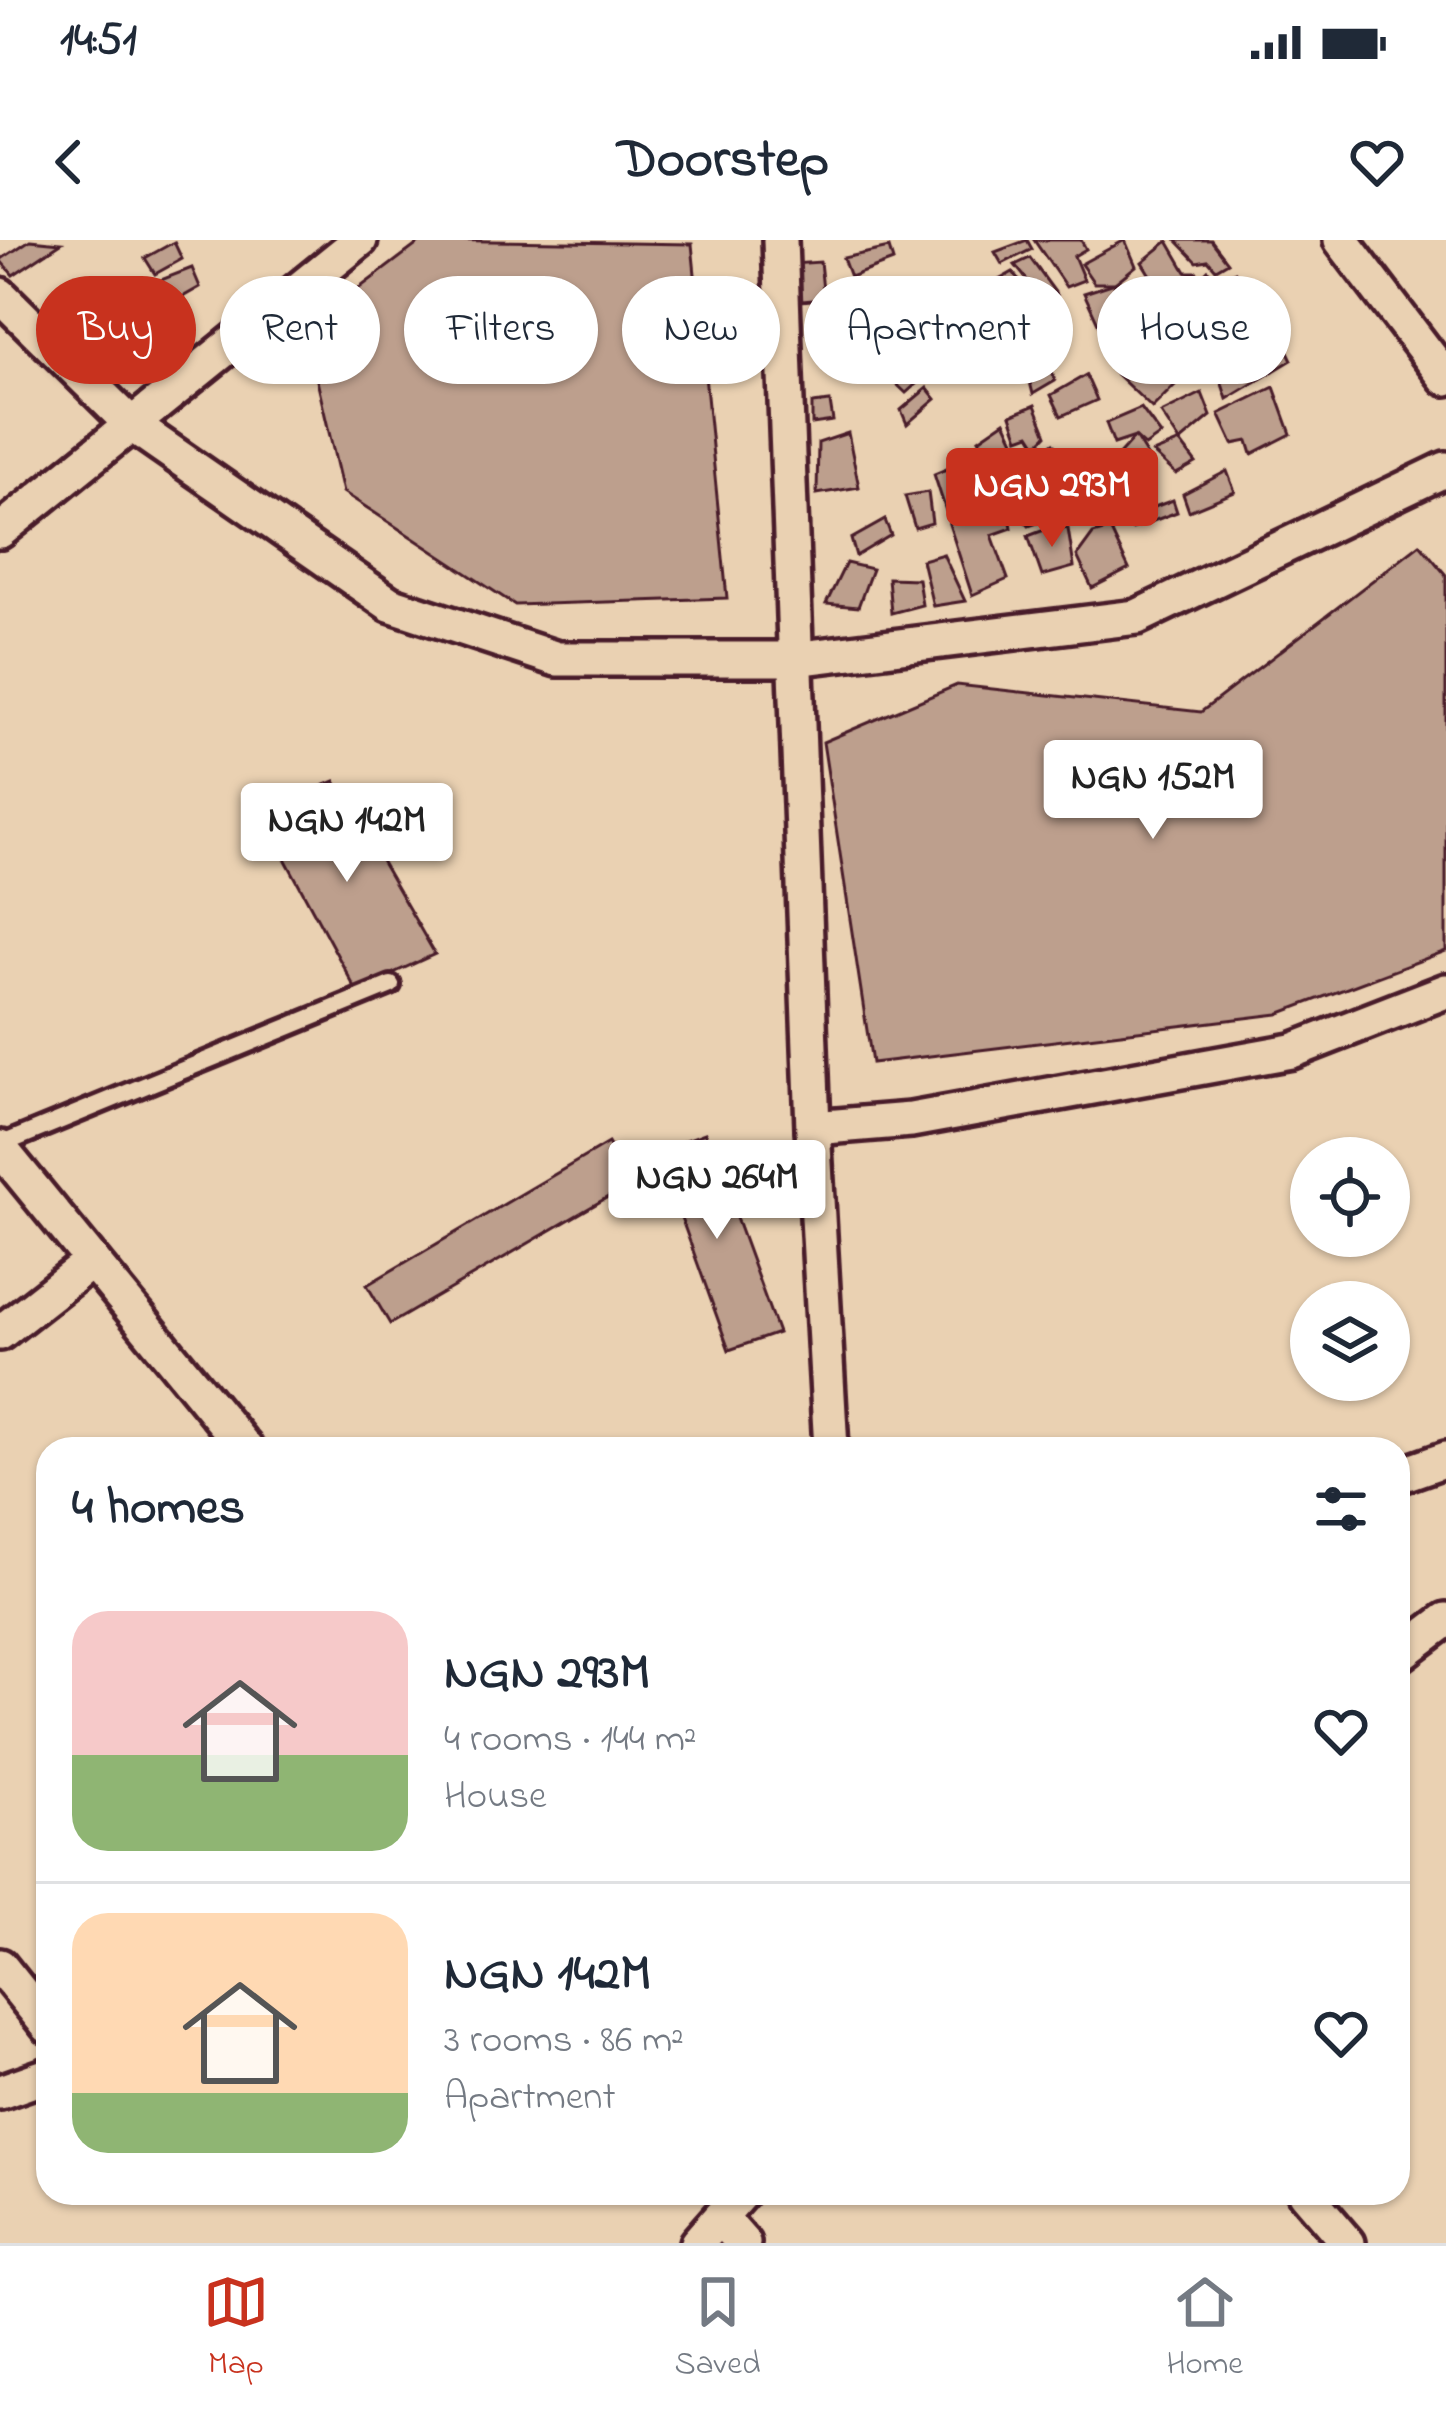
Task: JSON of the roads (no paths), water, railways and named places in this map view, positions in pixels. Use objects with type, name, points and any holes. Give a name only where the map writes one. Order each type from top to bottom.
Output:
[{"type":"street","points":[[0,531],[360,240]]},
{"type":"street","points":[[780,240],[813,1128],[830,1437]]},
{"type":"street","points":[[1341,240],[1446,378]]},
{"type":"street","points":[[0,295],[132,425],[390,604],[557,658],[794,658],[1137,617],[1446,469]]},
{"type":"street","points":[[813,1128],[911,1120],[1292,1051],[1446,991]]},
{"type":"street","points":[[0,1147],[236,1437]]},
{"type":"street","points":[[0,1333],[92,1261]]},
{"type":"street","points":[[1410,1472],[1446,1459]]},
{"type":"street","points":[[1410,1651],[1440,1637]]},
{"type":"street","points":[[0,1966],[36,2011]]},
{"type":"street","points":[[0,2092],[36,2078]]},
{"type":"street","points":[[1315,2205],[1348,2243]]},
{"type":"street","points":[[697,2243],[735,2218]]},
{"type":"lane","points":[[0,1147],[391,985]]}]
